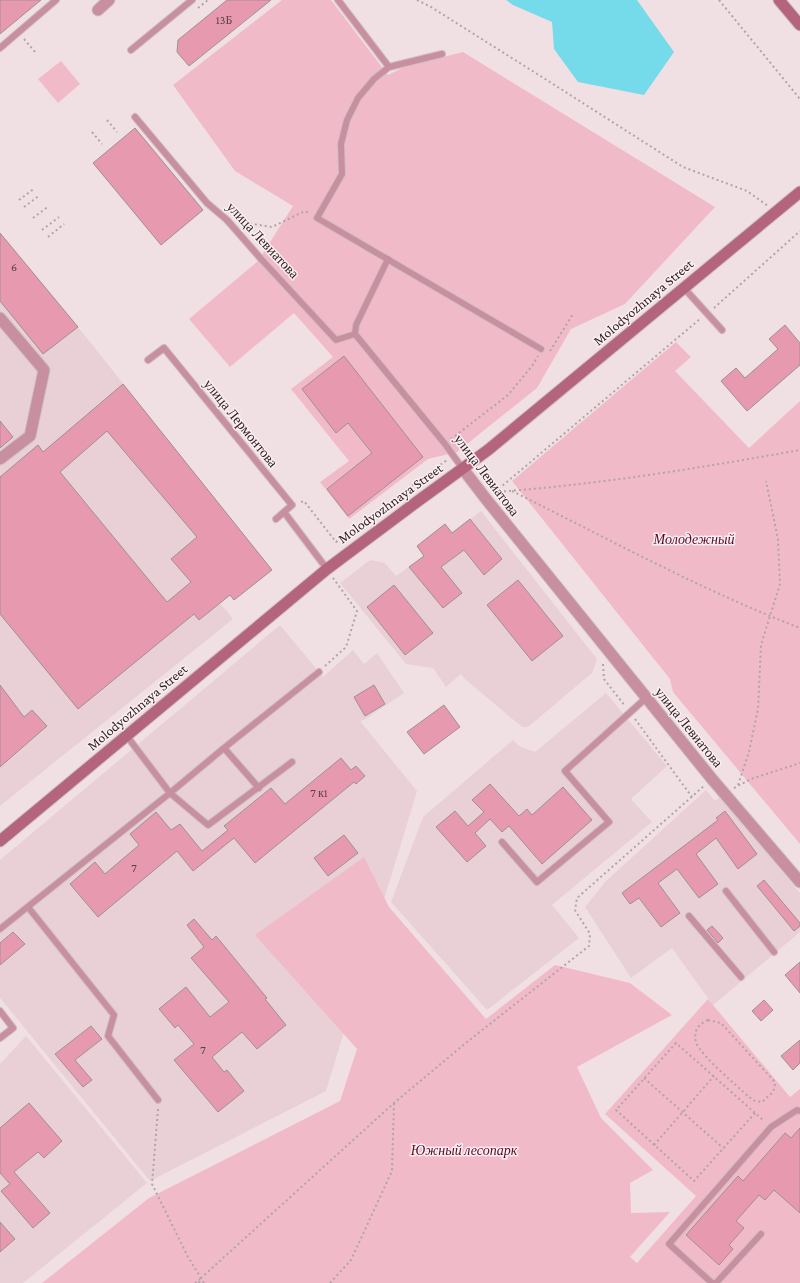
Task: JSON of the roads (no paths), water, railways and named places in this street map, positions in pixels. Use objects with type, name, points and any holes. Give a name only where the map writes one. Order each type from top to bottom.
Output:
[{"type":"main road","points":[[779,0],[800,25]]},
{"type":"main road","name":"Molodyozhnaya Street","points":[[0,841],[126,735],[418,501],[488,450],[800,192]]},
{"type":"street","points":[[98,10],[108,0]]},
{"type":"street","points":[[0,318],[44,370],[30,436],[0,459]]},
{"type":"street","name":"улица Левиатова","points":[[463,469],[712,779],[800,882]]},
{"type":"lane","points":[[0,48],[56,0]]},
{"type":"lane","points":[[131,50],[192,0]]},
{"type":"lane","points":[[338,0],[389,67]]},
{"type":"lane","points":[[442,54],[389,67],[374,79],[358,98],[347,120],[341,144],[342,174],[318,218],[541,349]]},
{"type":"lane","name":"улица Левиатова","points":[[135,117],[207,203],[227,220],[336,340],[355,334],[454,455],[463,469]]},
{"type":"lane","points":[[355,334],[356,325],[388,260]]},
{"type":"lane","points":[[684,288],[722,330]]},
{"type":"lane","name":"улица Лермонтова","points":[[148,360],[164,348],[292,505],[284,512]]},
{"type":"lane","points":[[276,519],[284,512],[330,573]]},
{"type":"lane","points":[[0,929],[319,672]]},
{"type":"lane","points":[[502,842],[537,882],[609,822],[565,771],[646,698]]},
{"type":"lane","points":[[126,735],[170,793],[208,825],[292,762]]},
{"type":"lane","points":[[224,748],[259,788]]},
{"type":"lane","points":[[726,891],[774,952]]},
{"type":"lane","points":[[28,907],[114,1015],[108,1036],[158,1100]]},
{"type":"lane","points":[[689,916],[741,977]]},
{"type":"lane","points":[[0,1011],[13,1028],[0,1038]]},
{"type":"lane","points":[[712,1283],[669,1244],[771,1127],[797,1110],[800,1111]]},
{"type":"lane","points":[[716,1283],[761,1234]]},
{"type":"water","points":[[506,0],[637,0],[674,52],[644,95],[578,82],[554,49],[552,22],[513,5]]},
{"type":"park label","name":"Молодежный","points":[[694,539]]},
{"type":"park label","name":"Южный лесопарк","points":[[464,1150]]}]
